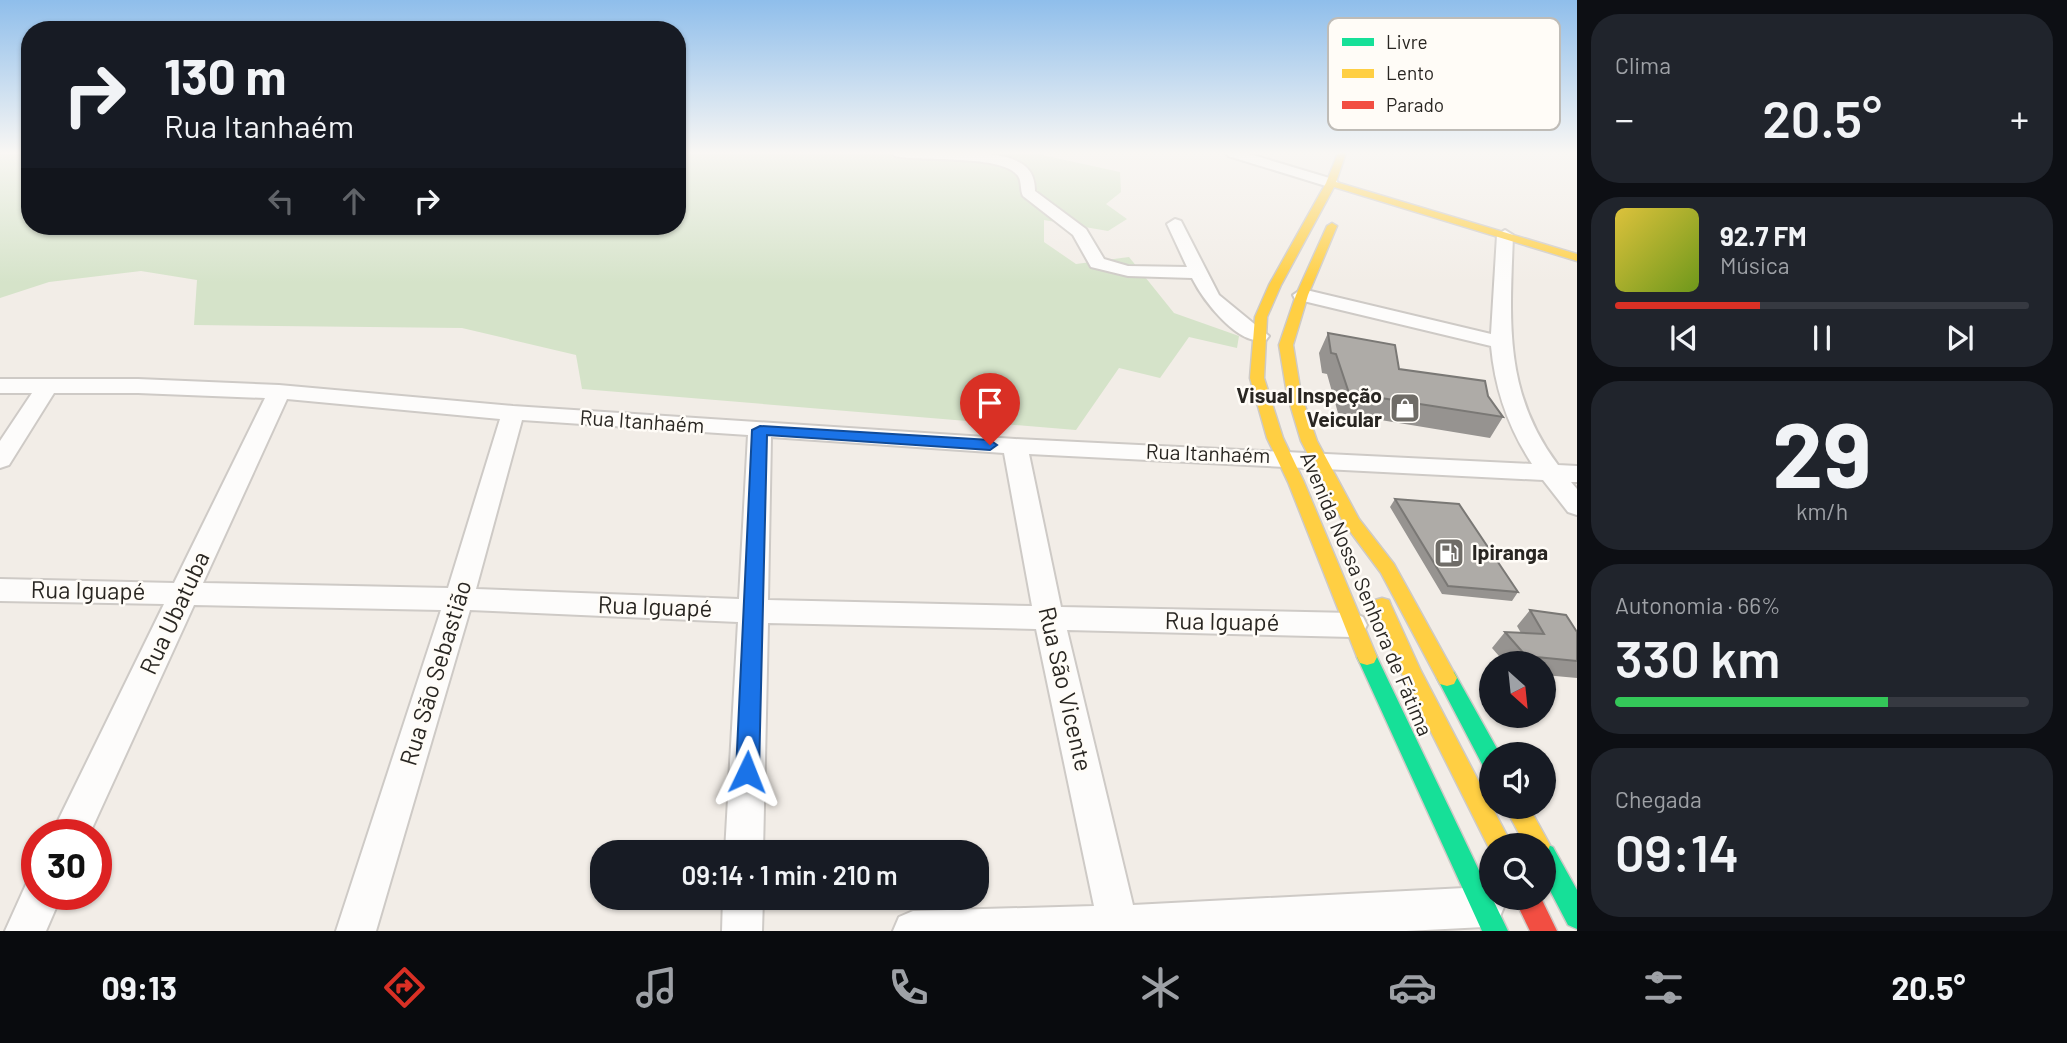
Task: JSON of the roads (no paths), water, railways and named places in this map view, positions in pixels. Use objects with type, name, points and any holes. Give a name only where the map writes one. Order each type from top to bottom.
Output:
[{"type":"main road","name":"Avenida Nossa Senhora de Fátima","points":[[1324,196],[1275,285],[1261,317],[1257,378],[1275,438],[1352,625],[1490,919]]},
{"type":"main road","name":"Avenida Nossa Senhora de Fátima","points":[[1345,196],[1302,295],[1286,345],[1294,394],[1309,441],[1352,522],[1388,569],[1482,742]]},
{"type":"main road","points":[[1355,196],[1505,235],[1577,258]]},
{"type":"main road","points":[[1352,522],[1398,643],[1494,833]]},
{"type":"main road","points":[[1556,875],[1574,905]]},
{"type":"main road","points":[[1533,910],[1544,931]]},
{"type":"street","points":[[1032,196],[1080,233],[1097,263],[1128,271],[1198,273]]},
{"type":"street","points":[[1175,224],[1198,273],[1219,308],[1259,336]]},
{"type":"street","points":[[1505,235],[1501,342],[1512,404],[1524,432],[1548,472],[1577,506]]},
{"type":"street","points":[[1302,295],[1501,342]]},
{"type":"street","name":"Rua Itanhaém","points":[[0,386],[279,391],[513,413],[760,430],[1015,446],[1320,459],[1577,474]]},
{"type":"street","points":[[0,460],[47,386]]},
{"type":"street","name":"Rua Ubatuba","points":[[78,819],[279,391]]},
{"type":"street","name":"Rua São Sebastião","points":[[356,931],[460,599],[513,413]]},
{"type":"street","points":[[744,840],[760,430]]},
{"type":"street","name":"Rua São Vicente","points":[[1015,446],[1049,618],[1119,928]]},
{"type":"street","name":"Rua Iguapé","points":[[0,590],[460,599],[753,611],[1352,625]]},
{"type":"street","points":[[24,931],[34,910]]},
{"type":"street","points":[[742,931],[743,910]]},
{"type":"street","points":[[913,931],[1490,919]]},
{"type":"place","name":"Visual Inspeção Veicular","points":[[1405,408]]},
{"type":"place","name":"Ipiranga","points":[[1449,553]]}]
